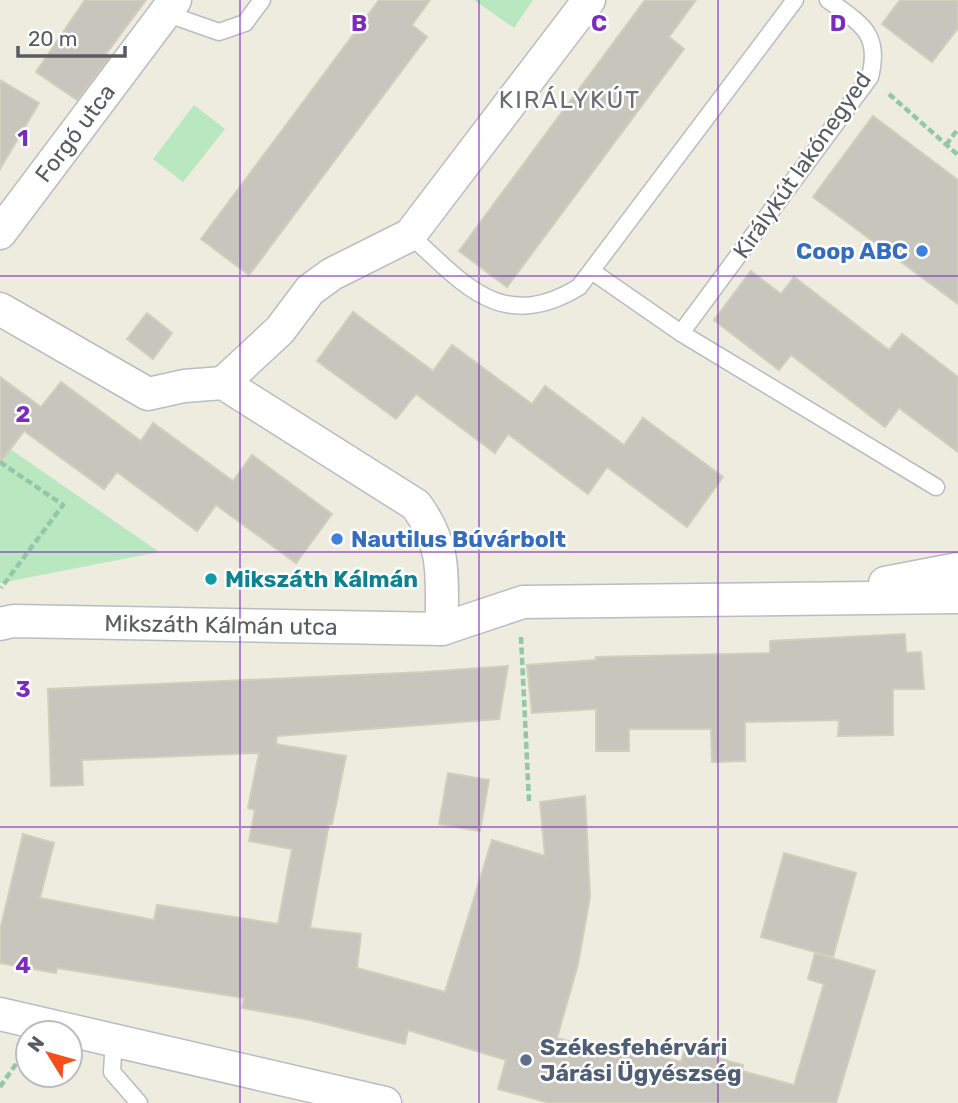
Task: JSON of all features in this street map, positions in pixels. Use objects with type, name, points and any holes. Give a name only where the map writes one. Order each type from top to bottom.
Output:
[{"type":"street","points":[[223,383],[280,330],[310,290],[332,274],[410,235],[589,0]]},
{"type":"street","name":"Forgó utca","points":[[0,233],[170,7]]},
{"type":"street","points":[[0,309],[148,394],[184,386],[223,383],[416,505],[432,528],[441,559],[442,629]]},
{"type":"street","name":"Mikszáth Kálmán utca","points":[[811,597],[958,569]]},
{"type":"street","name":"Mikszáth Kálmán utca","points":[[6,623],[442,629],[523,602],[958,597]]},
{"type":"street","points":[[3,1022],[114,1038],[385,1103]]},
{"type":"lane","points":[[170,7],[219,32],[245,23],[262,0]]},
{"type":"lane","points":[[410,235],[450,275],[485,298],[525,307],[553,303],[579,287],[593,272],[795,0]]},
{"type":"lane","name":"Királykút lakónegyed","points":[[681,333],[870,77],[875,58],[873,40],[858,22],[828,0]]},
{"type":"lane","points":[[593,272],[681,333],[936,487]]},
{"type":"lane","points":[[114,1038],[112,1072],[139,1103]]},
{"type":"path","points":[[870,77],[958,155]]},
{"type":"path","points":[[946,145],[958,130]]},
{"type":"path","points":[[0,461],[63,505],[1,588],[6,623]]},
{"type":"path","points":[[523,602],[520,631],[528,800]]},
{"type":"path","points":[[0,1087],[14,1067]]},
{"type":"green space","points":[[474,0],[533,0],[514,28]]},
{"type":"green space","points":[[194,105],[225,129],[183,182],[153,159]]},
{"type":"green space","points":[[0,442],[159,552],[0,583]]},
{"type":"building","points":[[85,0],[146,0],[106,54],[110,57],[77,100],[36,72]]},
{"type":"building","points":[[379,0],[430,0],[412,25],[427,37],[249,275],[201,239]]},
{"type":"building","points":[[645,0],[696,0],[669,37],[684,49],[507,287],[459,251]]},
{"type":"building","points":[[900,0],[958,0],[958,28],[932,62],[882,24]]},
{"type":"building","points":[[0,80],[39,103],[0,169]]},
{"type":"building","name":"Coop ABC","points":[[873,116],[958,180],[958,304],[813,197]]},
{"type":"building","points":[[751,271],[781,294],[794,277],[889,350],[902,334],[958,377],[958,452],[899,408],[885,427],[791,355],[779,370],[714,320]]},
{"type":"building","points":[[353,312],[433,371],[452,345],[532,404],[545,386],[624,445],[643,418],[723,477],[687,527],[607,467],[588,494],[508,434],[495,453],[416,394],[396,419],[317,361]]},
{"type":"building","points":[[147,313],[172,333],[153,359],[127,339]]},
{"type":"building","points":[[0,377],[41,407],[61,382],[141,441],[153,423],[233,481],[252,455],[332,514],[296,563],[216,505],[197,531],[117,472],[104,489],[24,431],[0,463]]},
{"type":"building","points":[[905,634],[906,653],[921,652],[924,689],[893,689],[893,735],[838,736],[839,720],[745,722],[745,761],[712,762],[711,729],[629,729],[629,751],[596,751],[596,709],[532,713],[527,665],[596,660],[596,657],[770,653],[770,641]]},
{"type":"building","points":[[508,666],[499,719],[277,736],[276,744],[346,756],[332,824],[329,824],[310,928],[361,934],[357,968],[445,992],[492,840],[545,856],[540,802],[585,796],[590,897],[578,964],[557,1038],[624,1056],[627,1047],[681,1062],[685,1049],[743,1065],[742,1071],[794,1085],[824,984],[808,979],[815,953],[875,971],[836,1103],[550,1103],[498,1089],[506,1060],[408,1030],[405,1044],[310,1020],[242,1008],[244,998],[57,968],[56,973],[0,963],[0,930],[23,834],[54,843],[40,898],[154,920],[157,905],[278,924],[292,849],[249,841],[255,810],[248,808],[259,753],[82,760],[83,785],[51,786],[48,689]]},
{"type":"building","points":[[448,773],[489,780],[480,831],[439,824]]},
{"type":"building","points":[[784,853],[856,873],[833,957],[761,937]]},
{"type":"place","name":"Coop ABC","points":[[922,251]]},
{"type":"place","name":"Nautilus Búvárbolt","points":[[337,539]]},
{"type":"place","name":"Mikszáth Kálmán","points":[[211,579]]},
{"type":"place","name":"Székesfehérvári Járási Ügyészség","points":[[526,1060]]},
{"type":"district","name":"KIRÁLYKÚT","points":[[570,100]]}]
